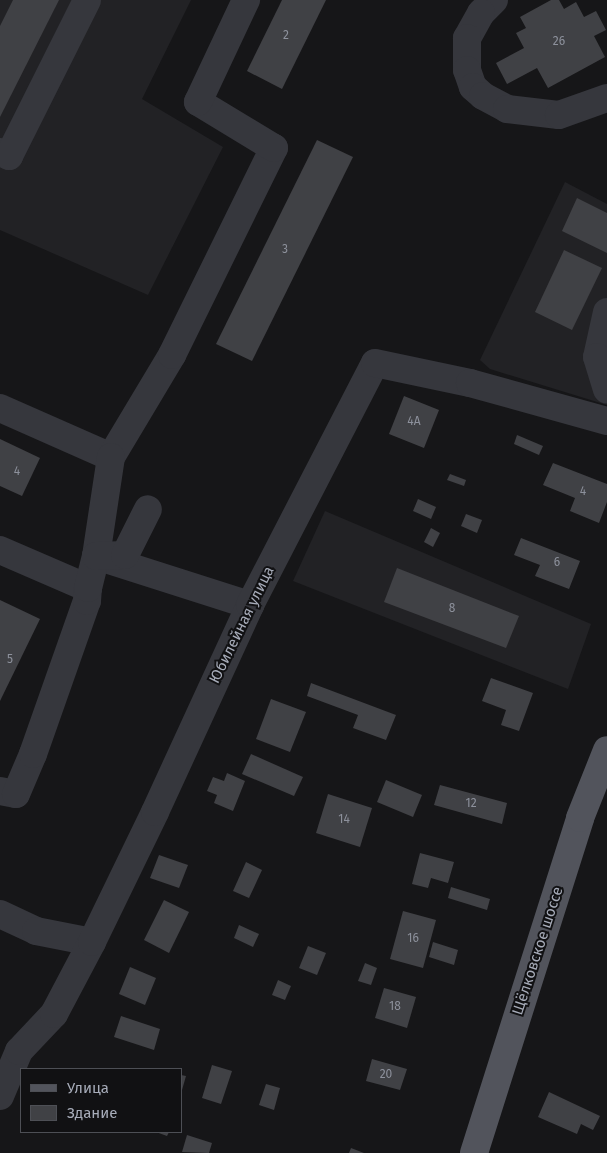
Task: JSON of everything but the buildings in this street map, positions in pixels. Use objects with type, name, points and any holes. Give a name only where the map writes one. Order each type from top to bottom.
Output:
[{"type":"main road","name":"Щёлковское шоссе","points":[[474,1153],[577,828],[607,750]]},
{"type":"street","points":[[0,152],[9,156],[87,0]]},
{"type":"street","points":[[0,791],[16,794],[33,754],[87,601],[111,457],[172,355],[274,148],[198,102],[246,0]]},
{"type":"street","points":[[494,0],[481,13],[467,38],[467,70],[473,87],[483,96],[507,109],[559,115],[607,98]]},
{"type":"street","points":[[607,312],[597,357],[607,390]]},
{"type":"street","name":"Юбилейная улица","points":[[0,1096],[19,1051],[54,1014],[92,942],[155,812],[250,605],[376,363],[470,383],[607,421]]},
{"type":"street","points":[[0,408],[111,457]]},
{"type":"street","points":[[96,556],[125,555],[148,509]]},
{"type":"street","points":[[0,550],[88,588]]},
{"type":"street","points":[[96,556],[250,605]]},
{"type":"street","points":[[0,914],[36,931],[92,942]]},
{"type":"shaded area","points":[[0,0],[191,0],[142,99],[223,147],[148,295],[0,230]]},
{"type":"shaded area","points":[[565,182],[607,204],[607,405],[490,369],[480,360]]},
{"type":"shaded area","points":[[325,511],[591,624],[568,689],[293,581]]}]
